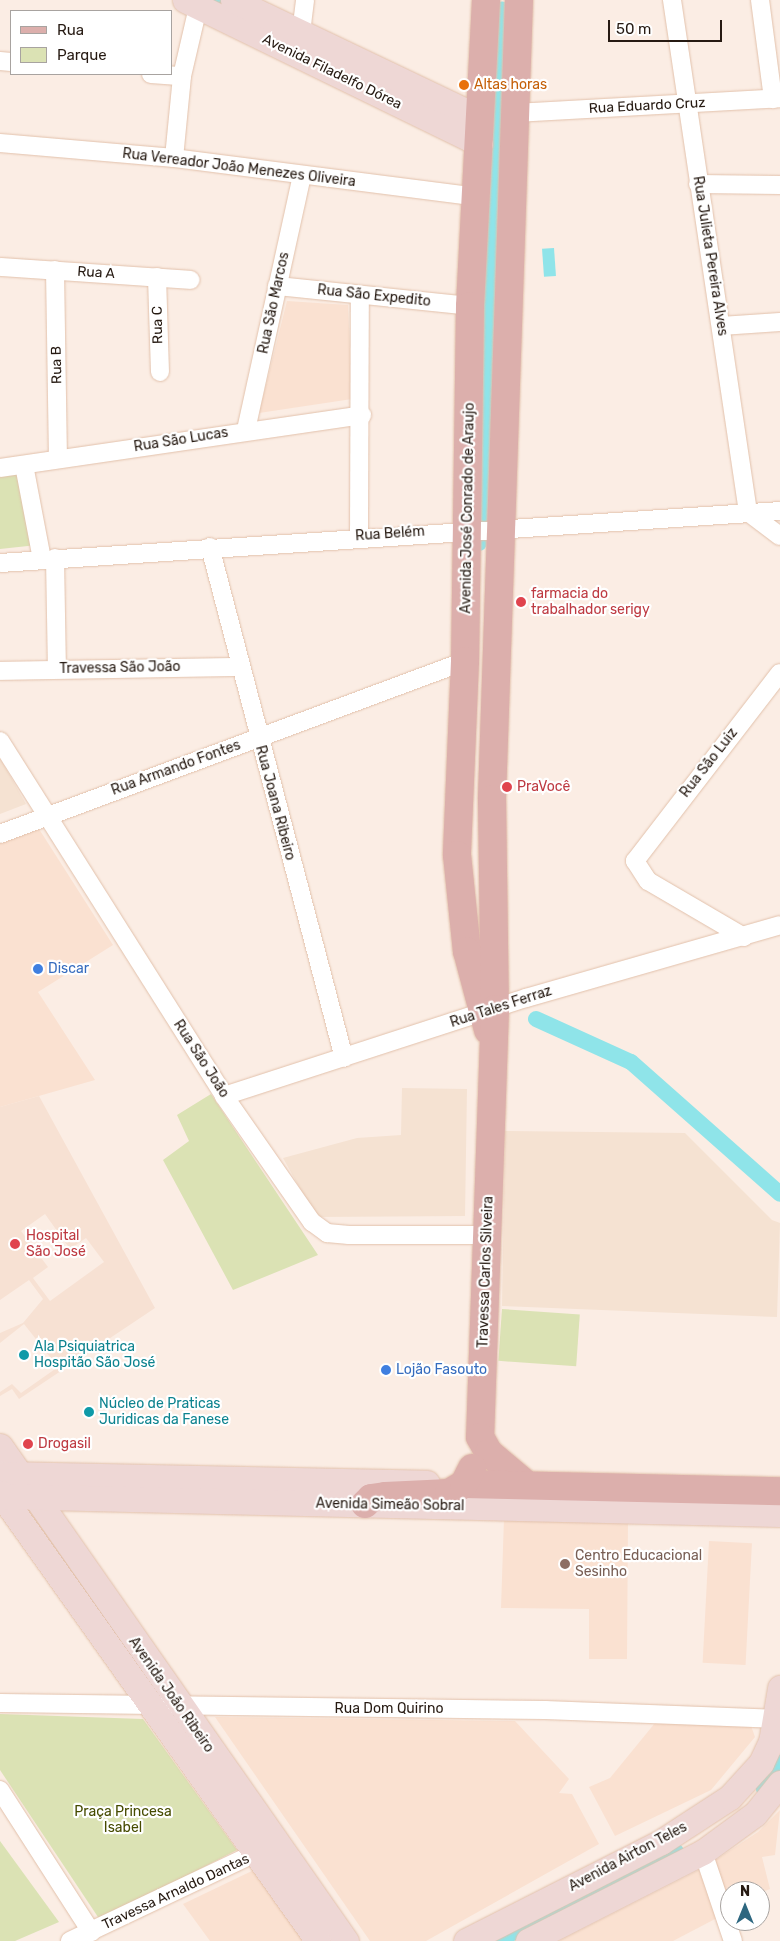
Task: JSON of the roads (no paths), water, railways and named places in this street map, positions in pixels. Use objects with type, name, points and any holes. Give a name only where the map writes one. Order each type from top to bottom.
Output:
[{"type":"main road","name":"Avenida Filadelfo Dórea","points":[[233,0],[301,33],[480,130]]},
{"type":"main road","name":"Avenida José Conrado de Araujo","points":[[486,0],[470,306],[472,400],[469,529],[457,856],[466,951],[488,1011]]},
{"type":"main road","points":[[488,1011],[498,528],[519,0]]},
{"type":"main road","name":"Avenida Filadelfo Dórea","points":[[192,4],[480,130]]},
{"type":"main road","points":[[472,400],[503,377]]},
{"type":"main road","name":"Travessa Carlos Silveira","points":[[480,1437],[492,1041],[488,1011]]},
{"type":"main road","points":[[480,1437],[489,1453],[526,1484]]},
{"type":"main road","name":"Avenida Simeão Sobral","points":[[464,1484],[480,1437]]},
{"type":"main road","name":"Avenida João Ribeiro","points":[[0,1446],[4,1486],[255,1854],[318,1941]]},
{"type":"main road","points":[[365,1504],[371,1498],[385,1496],[438,1496],[464,1484]]},
{"type":"main road","name":"Avenida Simeão Sobral","points":[[4,1486],[526,1484],[780,1491]]},
{"type":"main road","name":"Avenida Simeão Sobral","points":[[4,1486],[32,1496],[780,1514]]},
{"type":"main road","name":"Avenida João Ribeiro","points":[[32,1496],[179,1708],[277,1842],[346,1941]]},
{"type":"main road","name":"Avenida Airton Teles","points":[[466,1941],[661,1842],[723,1801],[761,1763],[778,1719],[780,1688]]},
{"type":"main road","name":"Avenida Airton Teles","points":[[528,1941],[703,1852],[755,1814],[780,1783]]},
{"type":"street","points":[[301,33],[305,0]]},
{"type":"street","name":"Rua Julieta Pereira Alves","points":[[672,0],[748,512]]},
{"type":"street","points":[[760,0],[776,98]]},
{"type":"street","points":[[174,158],[182,76],[192,4]]},
{"type":"street","points":[[166,75],[182,76]]},
{"type":"street","name":"Rua Eduardo Cruz","points":[[514,114],[776,98]]},
{"type":"street","name":"Rua Vereador João Menezes Oliveira","points":[[0,143],[174,158],[302,176],[477,197]]},
{"type":"street","name":"Rua São Marcos","points":[[246,430],[302,176]]},
{"type":"street","points":[[698,184],[780,185]]},
{"type":"street","name":"Rua A","points":[[0,267],[191,280]]},
{"type":"street","name":"Rua B","points":[[55,270],[58,459]]},
{"type":"street","name":"Rua C","points":[[157,277],[160,372]]},
{"type":"street","name":"Rua São Expedito","points":[[277,286],[470,306]]},
{"type":"street","points":[[359,536],[362,415],[360,296]]},
{"type":"street","points":[[721,326],[780,322]]},
{"type":"street","name":"Rua São Lucas","points":[[0,468],[246,430],[362,415]]},
{"type":"street","points":[[24,465],[48,559],[57,669]]},
{"type":"street","name":"Rua Belém","points":[[0,563],[359,536],[780,511]]},
{"type":"street","points":[[748,512],[780,536]]},
{"type":"street","name":"Rua Joana Ribeiro","points":[[210,547],[239,667],[344,1058]]},
{"type":"street","name":"Rua Armando Fontes","points":[[0,834],[465,661]]},
{"type":"street","name":"Travessa São João","points":[[0,671],[239,667]]},
{"type":"street","name":"Rua São Luiz","points":[[744,937],[648,882],[636,868],[638,854],[780,674]]},
{"type":"street","name":"Rua São João","points":[[0,742],[45,817],[224,1096],[308,1218],[327,1233],[487,1236]]},
{"type":"street","name":"Rua Tales Ferraz","points":[[224,1096],[488,1011],[780,925]]},
{"type":"street","name":"Rua Dom Quirino","points":[[0,1703],[179,1708],[545,1710],[778,1719]]},
{"type":"street","points":[[0,1790],[91,1932]]},
{"type":"street","name":"Travessa Arnaldo Dantas","points":[[70,1941],[277,1842]]},
{"type":"street","points":[[703,1852],[733,1941]]},
{"type":"water","points":[[554,248],[556,276],[544,277],[542,249]]},
{"type":"waterway","points":[[216,0],[241,12]]},
{"type":"waterway","points":[[479,543],[502,9]]},
{"type":"waterway","points":[[536,1019],[631,1062],[780,1194]]},
{"type":"waterway","points":[[764,1789],[780,1763]]},
{"type":"waterway","points":[[496,1941],[676,1852]]},
{"type":"place","name":"Altas horas","points":[[464,85]]},
{"type":"place","name":"farmacia do trabalhador serigy","points":[[521,602]]},
{"type":"place","name":"PraVocê","points":[[507,787]]},
{"type":"place","name":"Discar","points":[[38,969]]},
{"type":"place","name":"Hospital São José","points":[[15,1244]]},
{"type":"place","name":"Ala Psiquiatrica Hospitão São José","points":[[24,1355]]},
{"type":"place","name":"Lojão Fasouto","points":[[386,1370]]},
{"type":"place","name":"Núcleo de Praticas Juridicas da Fanese","points":[[89,1412]]},
{"type":"place","name":"Drogasil","points":[[28,1444]]},
{"type":"place","name":"Centro Educacional Sesinho","points":[[565,1564]]},
{"type":"park label","name":"Praça Princesa Isabel","points":[[123,1820]]}]
